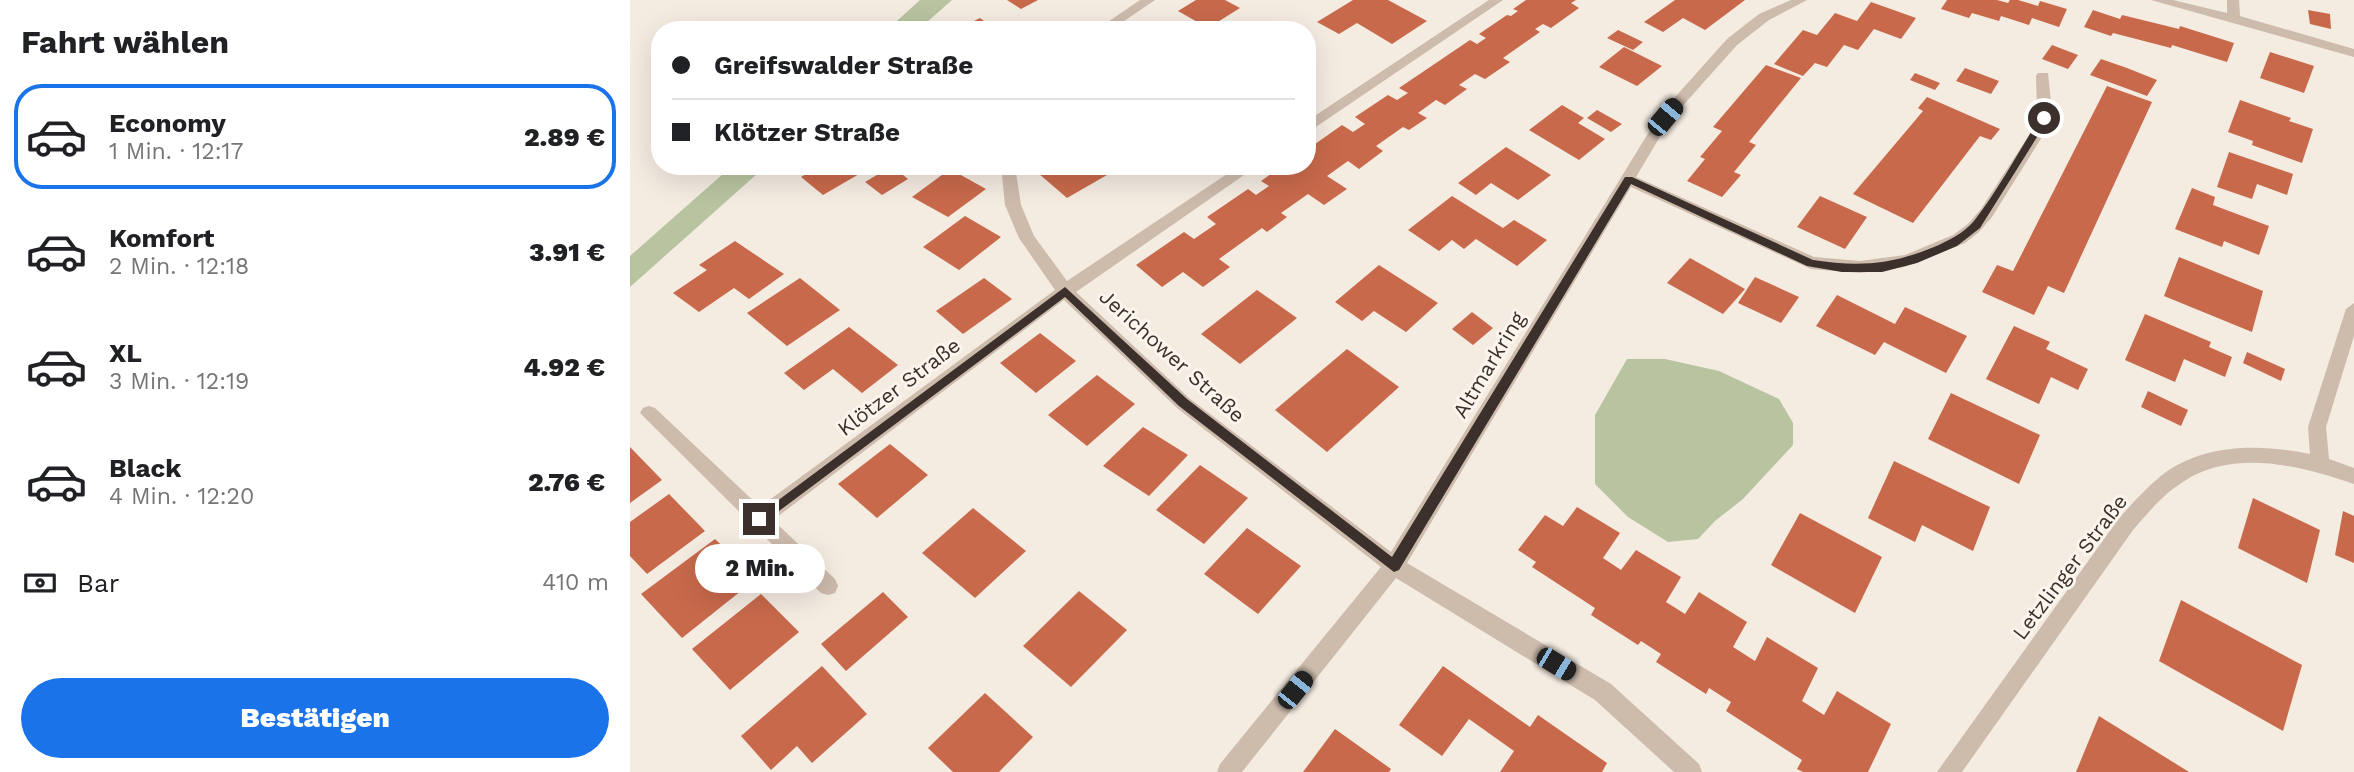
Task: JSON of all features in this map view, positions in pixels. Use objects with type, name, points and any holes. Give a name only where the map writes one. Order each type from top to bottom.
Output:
[{"type":"street","points":[[1116,21],[1149,0]]},
{"type":"street","points":[[1316,122],[1497,0]]},
{"type":"street","name":"Altmarkring","points":[[1228,772],[1394,566],[1665,117],[1732,42],[1764,17],[1801,0]]},
{"type":"street","points":[[2157,0],[2234,18],[2354,52]]},
{"type":"street","points":[[2234,0],[2234,18]]},
{"type":"street","points":[[1629,180],[1811,263],[1842,268],[1882,268],[1913,260],[1953,243],[1976,226],[2040,129],[2045,104],[2043,76]]},
{"type":"street","name":"Jerichower Straße","points":[[1009,175],[1013,205],[1027,238],[1065,291],[1183,402],[1394,566],[1603,692],[1692,772]]},
{"type":"street","name":"Klötzer Straße","points":[[759,519],[1065,291],[1237,175]]},
{"type":"street","points":[[2320,463],[2317,427],[2354,309]]},
{"type":"street","points":[[649,413],[828,586]]},
{"type":"street","name":"Letzlinger Straße","points":[[1948,772],[2126,524],[2157,490],[2185,470],[2222,458],[2260,455],[2320,463],[2354,476]]},
{"type":"green space","points":[[920,0],[952,0],[928,21],[897,21]]},
{"type":"green space","points":[[722,175],[756,175],[630,287],[630,256]]},
{"type":"green space","points":[[1627,359],[1665,359],[1719,371],[1779,399],[1793,423],[1793,445],[1743,499],[1715,521],[1698,539],[1668,542],[1628,517],[1595,484],[1595,415]]},
{"type":"building","points":[[1007,0],[1038,0],[1021,9]]},
{"type":"building","points":[[1196,0],[1225,0],[1240,8],[1219,21],[1196,21],[1178,11]]},
{"type":"building","points":[[1353,0],[1388,0],[1427,21],[1392,44],[1357,23],[1339,34],[1317,22]]},
{"type":"building","points":[[1526,0],[1576,0],[1571,3],[1579,8],[1551,28],[1543,24],[1535,29],[1540,32],[1503,58],[1510,62],[1485,79],[1475,74],[1459,85],[1467,89],[1445,105],[1436,100],[1418,113],[1427,118],[1409,130],[1403,127],[1376,146],[1383,151],[1359,169],[1348,161],[1327,176],[1347,189],[1324,205],[1308,194],[1281,213],[1287,217],[1267,232],[1262,228],[1219,259],[1230,267],[1203,287],[1183,272],[1162,287],[1136,265],[1184,232],[1194,239],[1216,224],[1207,217],[1248,189],[1256,195],[1269,186],[1261,181],[1269,175],[1316,175],[1316,143],[1342,125],[1353,132],[1365,124],[1355,117],[1388,95],[1397,100],[1408,93],[1399,88],[1470,40],[1477,44],[1486,38],[1479,34],[1507,15],[1511,16],[1518,11],[1513,9]]},
{"type":"building","points":[[1675,0],[1745,0],[1705,30],[1683,18],[1663,32],[1644,22]]},
{"type":"building","points":[[1947,0],[1997,0],[2008,3],[2010,0],[2018,0],[2038,6],[2040,1],[2067,9],[2059,27],[2032,18],[2029,25],[2001,16],[1999,21],[1972,13],[1969,18],[1941,9]]},
{"type":"building","points":[[1871,2],[1916,18],[1901,39],[1874,29],[1858,50],[1844,45],[1827,67],[1815,63],[1803,76],[1774,64],[1803,30],[1817,35],[1835,13],[1857,21]]},
{"type":"building","points":[[2093,10],[2120,19],[2122,15],[2179,29],[2180,26],[2234,43],[2227,62],[2172,45],[2171,48],[2113,33],[2111,36],[2084,27]]},
{"type":"building","points":[[2308,10],[2330,14],[2331,29],[2310,24]]},
{"type":"building","points":[[1618,30],[1643,42],[1633,50],[1607,38]]},
{"type":"building","points":[[2052,45],[2078,55],[2068,69],[2042,59]]},
{"type":"building","points":[[1624,47],[1662,66],[1637,86],[1599,67]]},
{"type":"building","points":[[2270,52],[2314,66],[2304,93],[2260,78]]},
{"type":"building","points":[[2101,59],[2157,80],[2147,96],[2090,75]]},
{"type":"building","points":[[1766,65],[1801,78],[1749,142],[1756,145],[1734,172],[1741,175],[1722,197],[1687,181],[1705,159],[1700,157],[1722,131],[1713,127]]},
{"type":"building","points":[[1965,68],[1999,81],[1991,94],[1956,81]]},
{"type":"building","points":[[1915,73],[1940,83],[1935,90],[1910,80]]},
{"type":"building","points":[[2107,86],[2152,102],[2064,293],[2048,286],[2034,315],[1982,292],[1997,265],[2013,271]]},
{"type":"building","points":[[1927,97],[2000,129],[1991,140],[1980,136],[1913,223],[1853,194],[1923,111],[1918,108]]},
{"type":"building","points":[[2240,100],[2291,118],[2289,121],[2313,129],[2302,163],[2252,145],[2253,141],[2228,132]]},
{"type":"building","points":[[1562,105],[1584,118],[1578,123],[1605,139],[1579,160],[1529,130]]},
{"type":"building","points":[[1597,110],[1622,124],[1611,132],[1587,118]]},
{"type":"building","points":[[1506,147],[1551,175],[1518,200],[1491,183],[1476,195],[1458,183]]},
{"type":"building","points":[[2229,152],[2293,174],[2287,195],[2257,184],[2252,199],[2217,187]]},
{"type":"building","points":[[804,175],[857,175],[823,195],[801,177]]},
{"type":"building","points":[[877,175],[903,175],[908,179],[882,195],[865,182]]},
{"type":"building","points":[[942,175],[961,175],[986,189],[948,217],[912,197]]},
{"type":"building","points":[[1040,175],[1107,175],[1067,198]]},
{"type":"building","points":[[2192,188],[2215,197],[2213,205],[2269,226],[2259,255],[2224,241],[2222,247],[2175,229]]},
{"type":"building","points":[[1452,196],[1503,228],[1514,220],[1547,240],[1517,266],[1476,239],[1464,249],[1452,240],[1439,251],[1408,230]]},
{"type":"building","points":[[1820,196],[1867,217],[1845,249],[1797,227]]},
{"type":"building","points":[[965,216],[1001,237],[959,270],[923,247]]},
{"type":"building","points":[[735,241],[784,274],[749,299],[734,288],[699,312],[673,293],[707,270],[699,265]]},
{"type":"building","points":[[2179,257],[2263,291],[2252,332],[2164,296]]},
{"type":"building","points":[[1690,258],[1745,289],[1723,314],[1667,283]]},
{"type":"building","points":[[1379,265],[1438,303],[1406,332],[1374,311],[1362,321],[1335,302]]},
{"type":"building","points":[[1755,277],[1799,297],[1781,323],[1738,303]]},
{"type":"building","points":[[800,278],[840,310],[787,346],[747,313]]},
{"type":"building","points":[[984,278],[1012,299],[963,334],[936,311]]},
{"type":"building","points":[[1257,290],[1297,318],[1240,364],[1201,334]]},
{"type":"building","points":[[1837,295],[1895,324],[1905,307],[1967,336],[1946,373],[1884,342],[1875,355],[1816,326]]},
{"type":"building","points":[[1472,312],[1493,328],[1473,345],[1452,329]]},
{"type":"building","points":[[2145,314],[2211,342],[2209,347],[2232,357],[2225,377],[2184,359],[2175,382],[2125,360]]},
{"type":"building","points":[[2014,326],[2050,342],[2046,349],[2088,369],[2078,390],[2051,377],[2039,404],[1986,379]]},
{"type":"building","points":[[849,327],[898,365],[862,393],[833,369],[804,390],[784,373]]},
{"type":"building","points":[[1040,333],[1076,361],[1036,393],[1000,363]]},
{"type":"building","points":[[1347,349],[1399,387],[1327,452],[1275,410]]},
{"type":"building","points":[[2247,352],[2285,369],[2281,381],[2243,363]]},
{"type":"building","points":[[1097,375],[1135,404],[1087,446],[1048,415]]},
{"type":"building","points":[[2148,391],[2188,410],[2181,426],[2141,407]]},
{"type":"building","points":[[1951,393],[2040,435],[2019,484],[1928,439]]},
{"type":"building","points":[[1143,427],[1188,455],[1149,496],[1103,466]]},
{"type":"building","points":[[890,444],[928,475],[877,518],[838,484]]},
{"type":"building","points":[[630,447],[662,480],[630,503]]},
{"type":"building","points":[[1894,461],[1990,507],[1973,551],[1922,525],[1915,542],[1868,518]]},
{"type":"building","points":[[1200,465],[1248,498],[1204,544],[1156,510]]},
{"type":"building","points":[[669,494],[705,531],[647,574],[630,556],[630,522]]},
{"type":"building","points":[[2253,498],[2320,530],[2307,583],[2238,548]]},
{"type":"building","points":[[1577,507],[1620,533],[1603,558],[1621,570],[1636,550],[1681,577],[1666,602],[1685,614],[1699,592],[1747,622],[1733,647],[1755,661],[1767,637],[1818,668],[1802,701],[1824,715],[1837,691],[1891,724],[1868,772],[1803,772],[1797,769],[1802,760],[1726,711],[1731,702],[1709,688],[1706,694],[1656,662],[1661,654],[1641,641],[1638,645],[1591,615],[1595,608],[1532,567],[1536,562],[1518,550],[1545,515],[1563,526]]},
{"type":"building","points":[[973,508],[1026,551],[975,598],[922,553]]},
{"type":"building","points":[[2343,511],[2354,516],[2354,563],[2335,555]]},
{"type":"building","points":[[1800,513],[1882,557],[1855,613],[1771,565]]},
{"type":"building","points":[[1247,528],[1301,566],[1258,614],[1204,574]]},
{"type":"building","points":[[715,539],[756,579],[682,638],[641,594]]},
{"type":"building","points":[[1079,591],[1127,630],[1071,687],[1023,646]]},
{"type":"building","points":[[883,592],[908,617],[846,671],[821,644]]},
{"type":"building","points":[[761,594],[799,632],[730,690],[692,649]]},
{"type":"building","points":[[2181,600],[2302,665],[2283,731],[2159,661]]},
{"type":"building","points":[[822,666],[867,714],[812,763],[797,746],[771,770],[741,736]]},
{"type":"building","points":[[1443,666],[1530,727],[1538,715],[1607,763],[1602,772],[1500,772],[1514,751],[1469,719],[1442,756],[1399,725]]},
{"type":"building","points":[[985,693],[1033,737],[999,772],[953,772],[928,748]]},
{"type":"building","points":[[2099,716],[2189,772],[2076,772]]},
{"type":"building","points":[[1335,729],[1391,769],[1389,772],[1303,772]]},
{"type":"route","points":[[759,519],[1065,291],[1183,402],[1394,566],[1629,180],[1811,263],[1842,268],[1882,268],[1913,260],[1953,243],[1976,226],[2040,129],[2044,118]]}]
